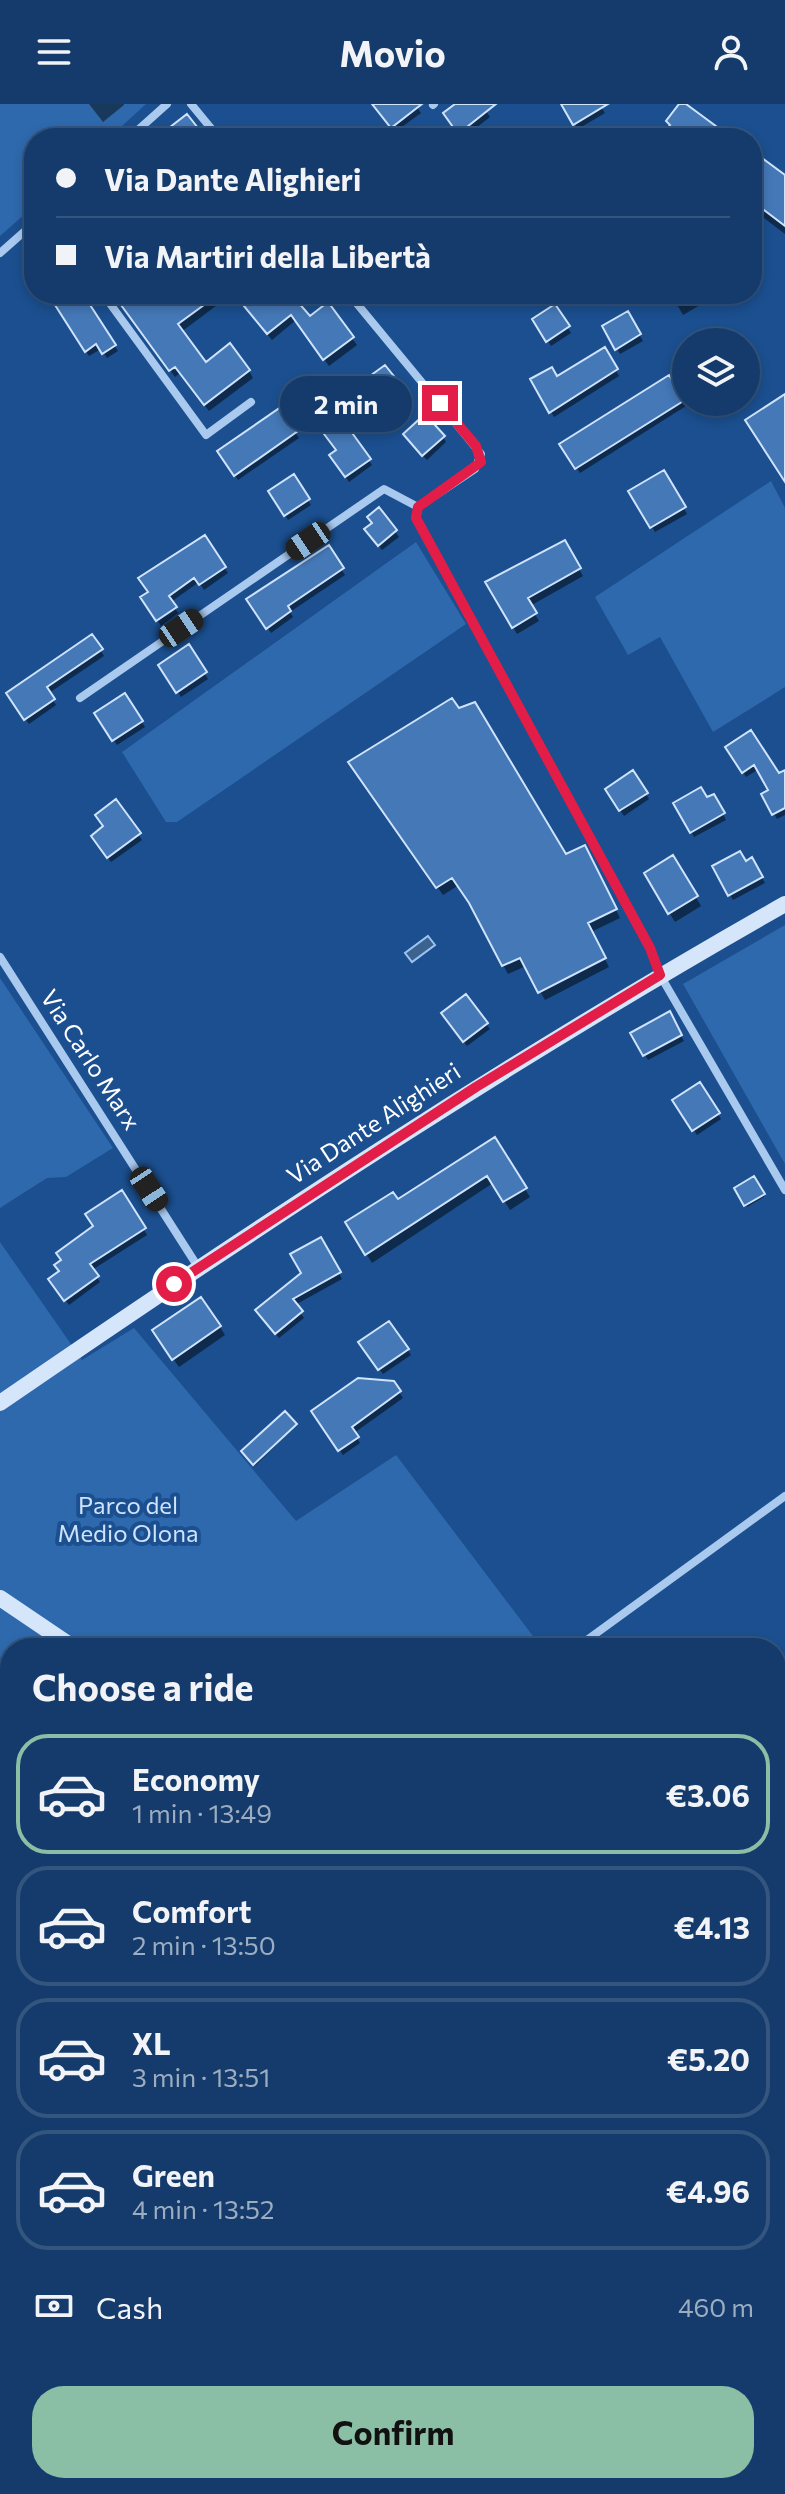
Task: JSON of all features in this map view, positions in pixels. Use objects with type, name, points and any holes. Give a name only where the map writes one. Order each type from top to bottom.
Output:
[{"type":"street","points":[[140,128],[167,104]]},
{"type":"street","points":[[191,104],[211,128]]},
{"type":"street","points":[[0,253],[24,232]]},
{"type":"street","points":[[0,238],[8,246]]},
{"type":"street","points":[[110,304],[206,435],[251,402]]},
{"type":"street","points":[[357,304],[481,454],[481,462],[475,469],[418,507],[416,518],[650,948],[660,975],[785,1190]]},
{"type":"street","points":[[80,698],[384,489],[418,507]]},
{"type":"street","name":"Via Dante Alighieri","points":[[0,1403],[198,1267],[522,1057],[785,904]]},
{"type":"street","name":"Via Carlo Marx","points":[[0,957],[198,1267]]},
{"type":"street","points":[[590,1638],[785,1496]]},
{"type":"street","points":[[0,1598],[59,1638]]},
{"type":"green space","points":[[0,104],[146,104],[120,128],[24,128],[24,215],[0,236]]},
{"type":"green space","points":[[771,481],[785,508],[785,687],[713,732],[660,637],[628,655],[595,597]]},
{"type":"green space","points":[[416,542],[466,624],[177,822],[166,822],[122,752]]},
{"type":"green space","points":[[785,925],[785,1164],[683,984]]},
{"type":"green space","points":[[0,978],[113,1148],[66,1177],[47,1178],[0,1208]]},
{"type":"green space","name":"Parco del Medio Olona","points":[[0,1242],[82,1360],[134,1328],[296,1521],[396,1455],[534,1638],[0,1638]]},
{"type":"shaded area","points":[[428,936],[435,945],[412,962],[405,953]]},
{"type":"building","points":[[372,104],[422,104],[391,128]]},
{"type":"building","points":[[455,104],[496,104],[466,128],[454,128],[443,113]]},
{"type":"building","points":[[561,104],[608,104],[573,125]]},
{"type":"building","points":[[679,104],[686,104],[718,128],[668,128],[670,125],[666,121]]},
{"type":"building","points":[[187,114],[198,128],[169,128]]},
{"type":"building","points":[[762,158],[785,175],[785,226],[762,209]]},
{"type":"building","points":[[54,304],[89,304],[116,345],[102,354],[96,344],[85,352]]},
{"type":"building","points":[[120,304],[205,304],[178,324],[206,362],[230,343],[250,370],[204,405],[175,367],[169,371]]},
{"type":"building","points":[[242,304],[300,304],[310,316],[329,304],[354,337],[323,360],[291,315],[267,334]]},
{"type":"building","points":[[555,304],[570,326],[546,342],[532,319]]},
{"type":"building","points":[[628,311],[641,334],[615,350],[602,326]]},
{"type":"building","points":[[605,347],[618,369],[549,413],[530,379],[552,367],[557,376]]},
{"type":"building","points":[[385,365],[397,380],[342,419],[371,459],[345,477],[329,455],[336,450],[312,418]]},
{"type":"building","points":[[669,375],[672,380],[672,408],[575,469],[559,444]]},
{"type":"building","points":[[785,394],[785,482],[745,420],[760,416],[760,410]]},
{"type":"building","points":[[281,407],[298,431],[234,476],[217,451]]},
{"type":"building","points":[[425,414],[445,436],[422,456],[403,434]]},
{"type":"building","points":[[664,470],[686,507],[650,528],[628,491]]},
{"type":"building","points":[[294,474],[310,499],[284,516],[268,491]]},
{"type":"building","points":[[379,507],[397,530],[378,546],[364,529],[372,523],[367,517]]},
{"type":"building","points":[[205,535],[226,567],[199,585],[194,578],[169,596],[177,607],[156,621],[140,597],[148,592],[138,578]]},
{"type":"building","points":[[565,540],[581,568],[528,598],[537,613],[512,628],[485,582]]},
{"type":"building","points":[[329,545],[344,568],[288,606],[291,611],[266,629],[246,599]]},
{"type":"building","points":[[92,634],[103,649],[47,687],[55,699],[24,720],[6,693]]},
{"type":"building","points":[[189,644],[207,672],[176,693],[158,665]]},
{"type":"building","points":[[125,693],[143,721],[112,741],[94,713]]},
{"type":"building","points":[[452,698],[459,708],[475,702],[566,854],[585,845],[617,909],[588,923],[606,958],[538,993],[520,958],[502,966],[469,903],[452,878],[436,888],[348,762]]},
{"type":"building","points":[[751,730],[779,773],[785,770],[785,808],[772,815],[761,794],[768,790],[754,765],[742,773],[725,747]]},
{"type":"building","points":[[633,770],[648,793],[619,811],[605,789]]},
{"type":"building","points":[[701,787],[707,797],[714,794],[725,813],[690,833],[673,803]]},
{"type":"building","points":[[116,799],[141,833],[107,858],[91,836],[103,826],[95,815]]},
{"type":"building","points":[[740,851],[746,861],[752,857],[763,877],[728,896],[712,866]]},
{"type":"building","points":[[673,855],[698,896],[668,914],[644,873]]},
{"type":"building","points":[[466,994],[488,1023],[463,1042],[441,1013]]},
{"type":"building","points":[[670,1011],[682,1035],[643,1056],[630,1033]]},
{"type":"building","points":[[700,1082],[720,1113],[692,1131],[672,1100]]},
{"type":"building","points":[[495,1137],[527,1188],[503,1202],[487,1176],[365,1255],[345,1222],[393,1192],[398,1199]]},
{"type":"building","points":[[754,1176],[765,1194],[744,1206],[734,1188]]},
{"type":"building","points":[[122,1190],[146,1228],[90,1264],[99,1276],[64,1301],[48,1279],[59,1271],[54,1265],[61,1260],[56,1253],[93,1226],[85,1214]]},
{"type":"building","points":[[321,1237],[341,1272],[293,1299],[303,1311],[275,1334],[255,1310],[301,1273],[290,1254]]},
{"type":"building","points":[[201,1297],[221,1326],[172,1360],[152,1330]]},
{"type":"building","points":[[389,1321],[409,1349],[378,1370],[358,1342]]},
{"type":"building","points":[[358,1378],[394,1381],[401,1391],[352,1427],[359,1437],[338,1451],[311,1411]]},
{"type":"building","points":[[285,1411],[297,1424],[253,1465],[241,1451]]},
{"type":"route","points":[[174,1284],[522,1057],[660,975],[650,948],[416,518],[418,507],[481,462],[476,446],[440,403]]}]
